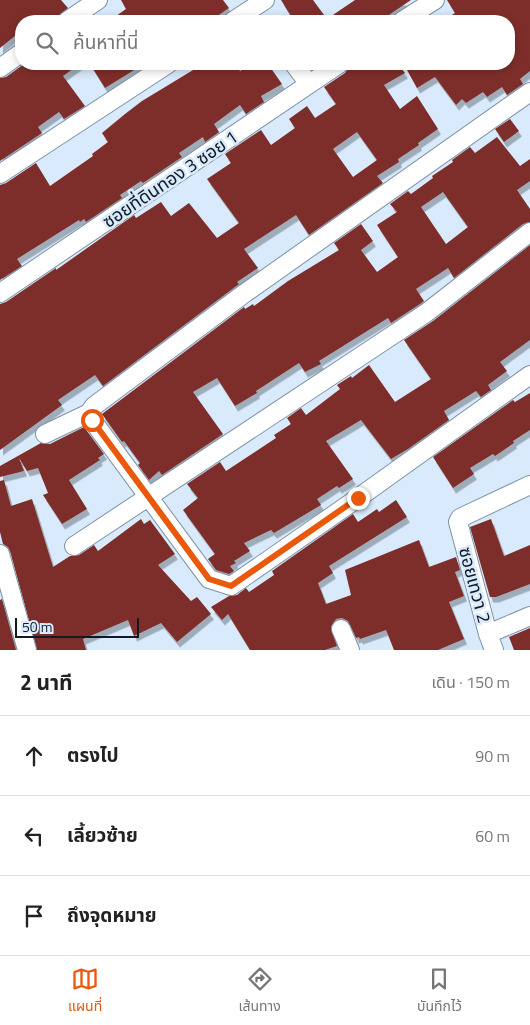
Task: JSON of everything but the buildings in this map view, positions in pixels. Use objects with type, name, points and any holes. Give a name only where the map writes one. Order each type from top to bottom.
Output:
[{"type":"street","points":[[76,15],[98,0]]},
{"type":"street","points":[[411,15],[435,0]]},
{"type":"street","points":[[243,15],[256,7]]},
{"type":"street","points":[[0,68],[15,57]]},
{"type":"street","points":[[0,174],[159,70]]},
{"type":"street","points":[[298,70],[309,84]]},
{"type":"street","name":"ซอยที่ดินทอง 3 ซอย 1","points":[[0,294],[330,70]]},
{"type":"street","points":[[45,434],[89,412],[94,406],[245,293],[530,92]]},
{"type":"street","points":[[74,546],[426,313],[530,232]]},
{"type":"street","points":[[89,412],[92,420],[209,579],[231,586],[366,493],[530,375]]},
{"type":"street","name":"ซอยเทวา 2","points":[[491,642],[458,520],[530,485]]},
{"type":"street","points":[[0,554],[27,650]]},
{"type":"street","points":[[491,642],[530,616]]},
{"type":"street","points":[[341,629],[350,650]]},
{"type":"route","points":[[92,420],[209,579],[231,586],[358,498]]}]
